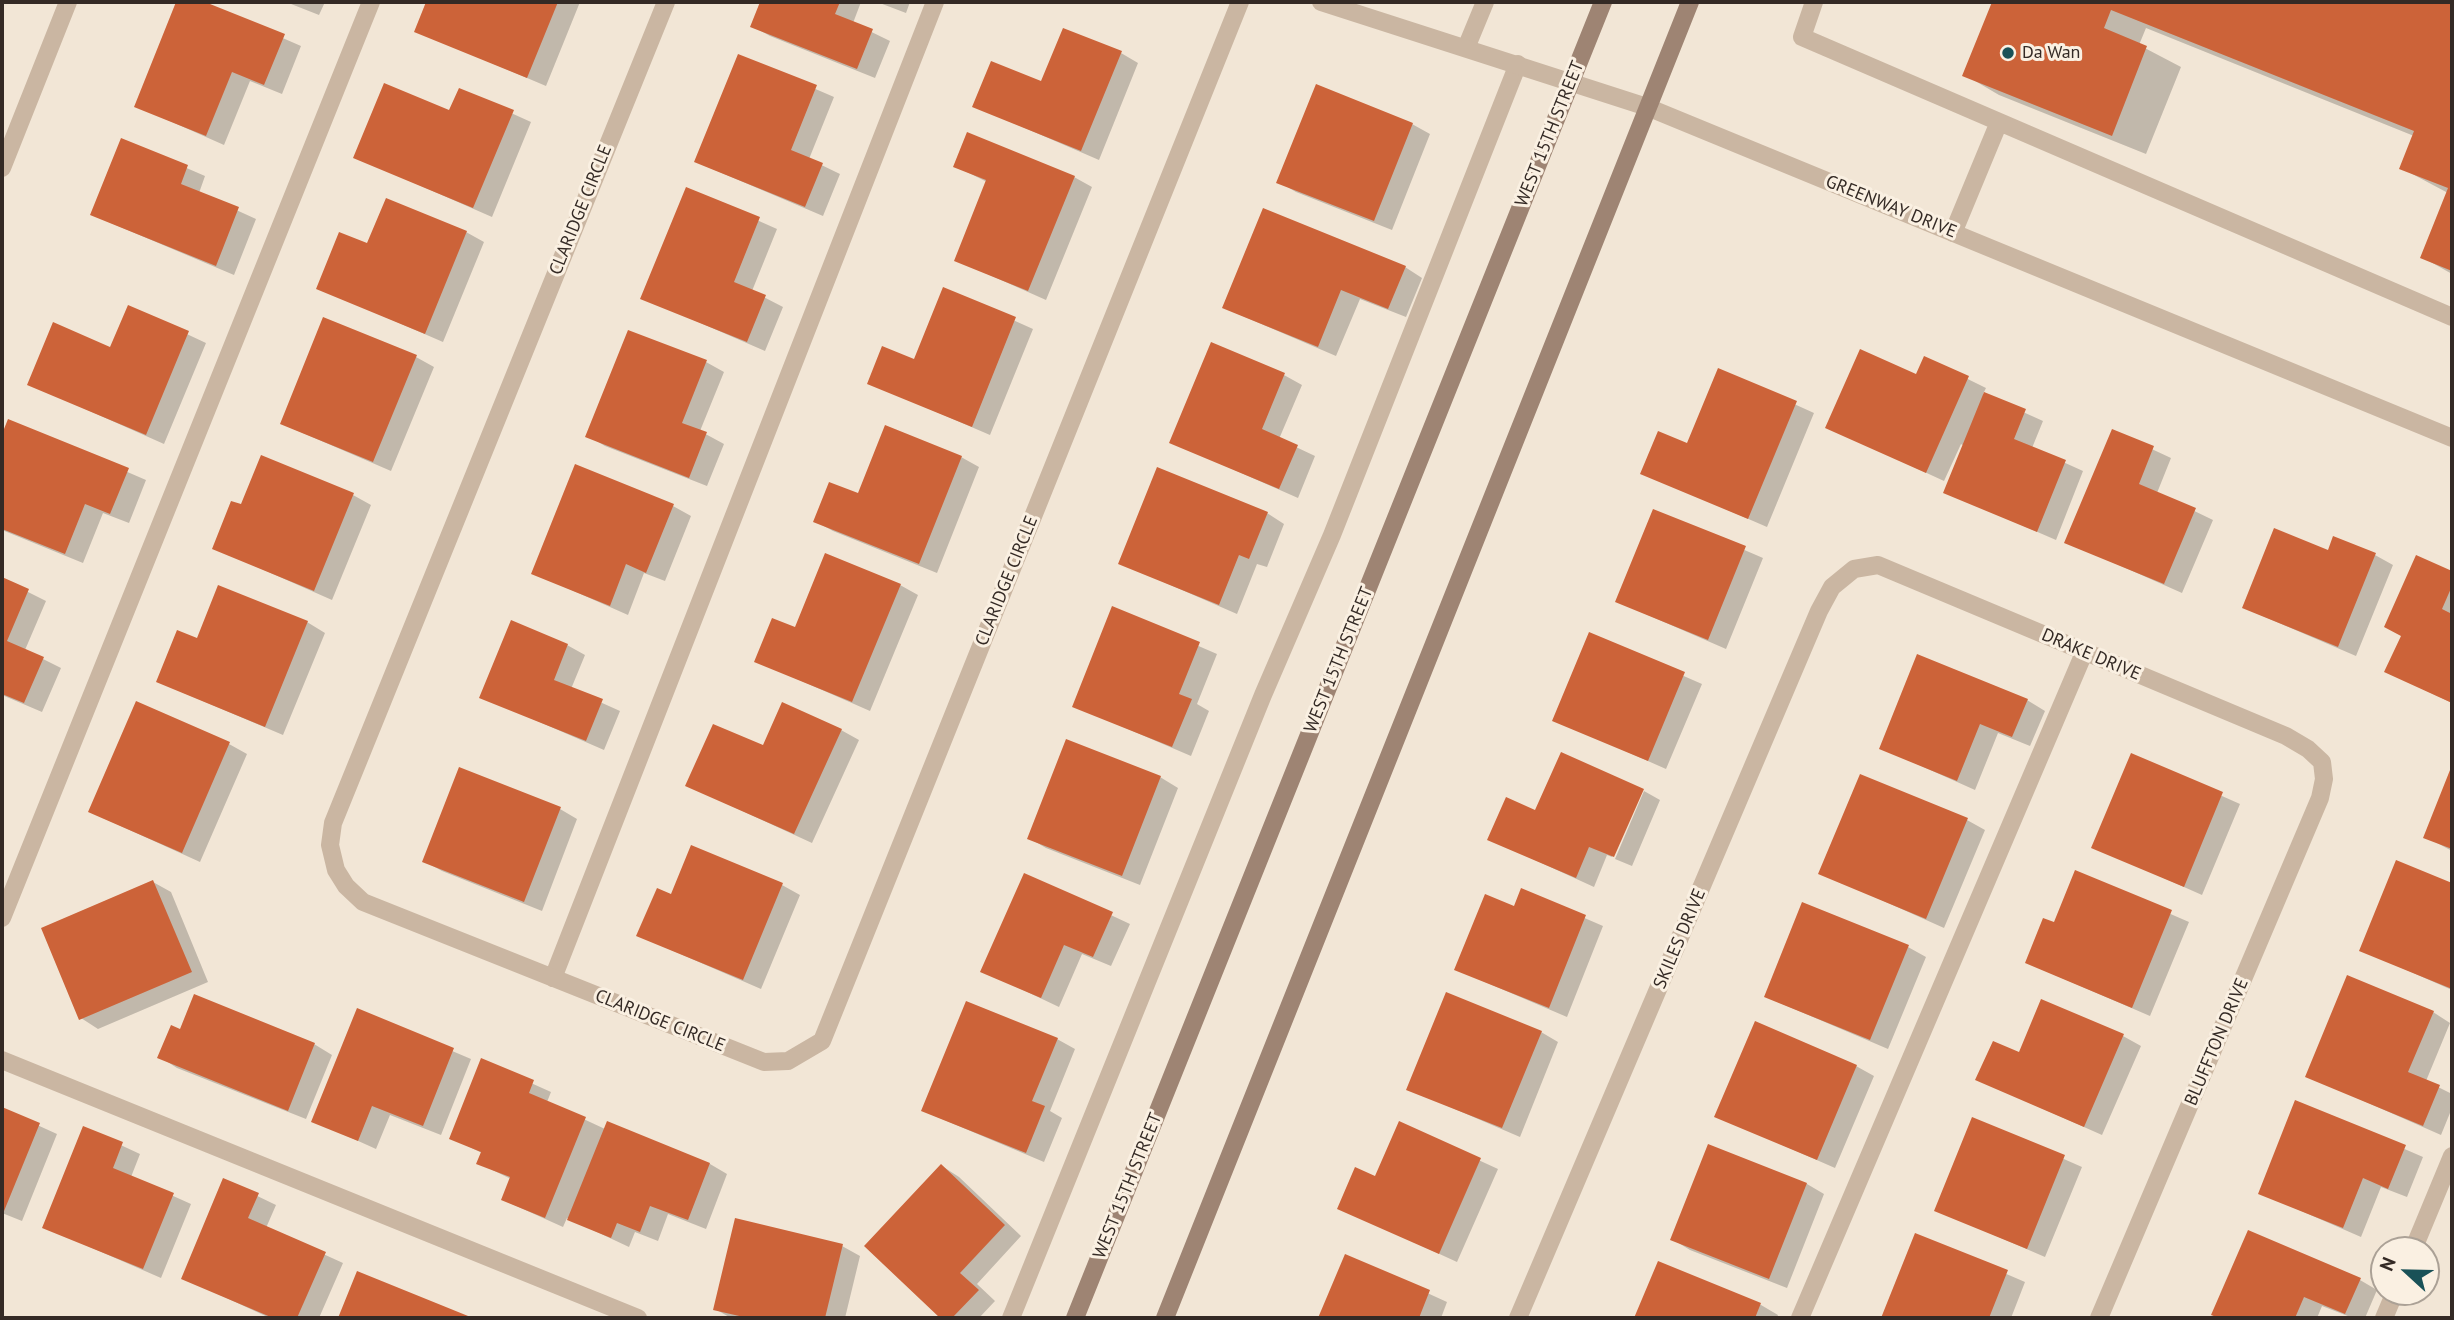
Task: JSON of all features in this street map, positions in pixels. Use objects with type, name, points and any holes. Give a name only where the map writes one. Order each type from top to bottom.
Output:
[{"type":"main road","name":"WEST 15TH STREET","points":[[1075,1318],[1604,2]]},
{"type":"main road","points":[[1165,1318],[1690,2]]},
{"type":"street","points":[[2,168],[68,2]]},
{"type":"street","points":[[2,918],[371,2]]},
{"type":"street","name":"CLARIDGE CIRCLE","points":[[666,2],[338,810],[330,845],[336,870],[346,886],[363,902],[764,1062],[788,1061],[822,1041],[1240,2]]},
{"type":"street","points":[[553,978],[935,2]]},
{"type":"street","name":"GREENWAY DRIVE","points":[[1321,2],[1647,107],[2452,438]]},
{"type":"street","points":[[1466,48],[1485,2]]},
{"type":"street","points":[[1814,2],[1802,37],[2452,317]]},
{"type":"street","points":[[1011,1318],[1263,695],[1332,536],[1518,64]]},
{"type":"street","points":[[1954,233],[1999,122]]},
{"type":"street","name":"DRAKE DRIVE","points":[[1854,569],[1878,565],[1899,572],[2084,653],[2286,736],[2308,749],[2322,762]]},
{"type":"street","name":"SKILES DRIVE","points":[[1518,1318],[1819,611],[1832,587],[1854,569]]},
{"type":"street","points":[[1800,1318],[2084,653]]},
{"type":"street","name":"BLUFFTON DRIVE","points":[[2099,1318],[2320,798],[2324,779],[2322,762]]},
{"type":"street","points":[[2,1060],[638,1318]]},
{"type":"street","points":[[2419,1236],[2452,1156]]},
{"type":"building","points":[[176,2],[205,2],[285,34],[264,85],[232,72],[206,136],[134,107]]},
{"type":"building","points":[[426,2],[558,2],[527,78],[414,32]]},
{"type":"building","points":[[760,2],[840,2],[835,14],[873,29],[857,69],[750,27]]},
{"type":"building","points":[[1992,2],[2452,2],[2452,271],[2420,258],[2448,188],[2399,169],[2414,131],[2111,10],[2104,28],[2147,46],[2112,136],[1962,76]]},
{"type":"building","points":[[1063,28],[1122,51],[1081,151],[972,107],[991,61],[1041,81]]},
{"type":"building","points":[[738,54],[817,85],[791,150],[823,163],[805,207],[694,162]]},
{"type":"building","points":[[384,83],[449,110],[459,88],[514,110],[473,208],[353,158]]},
{"type":"building","points":[[1316,84],[1413,123],[1374,221],[1276,183]]},
{"type":"building","points":[[967,132],[1075,176],[1028,291],[954,261],[986,180],[953,167]]},
{"type":"building","points":[[121,138],[188,165],[181,184],[239,207],[216,266],[90,215]]},
{"type":"building","points":[[686,187],[760,217],[734,282],[766,295],[747,342],[640,299]]},
{"type":"building","points":[[386,198],[467,231],[425,334],[316,289],[339,232],[367,243]]},
{"type":"building","points":[[1263,208],[1406,266],[1388,309],[1341,290],[1318,347],[1222,308]]},
{"type":"building","points":[[943,287],[1016,317],[972,427],[867,384],[882,346],[914,359]]},
{"type":"building","points":[[128,305],[189,331],[146,435],[27,385],[53,322],[110,347]]},
{"type":"building","points":[[323,317],[417,355],[373,462],[280,424]]},
{"type":"building","points":[[628,330],[707,360],[682,423],[707,432],[689,478],[585,437]]},
{"type":"building","points":[[1211,342],[1285,373],[1262,429],[1298,445],[1279,489],[1169,443]]},
{"type":"building","points":[[1860,349],[1916,374],[1924,356],[1969,376],[1926,473],[1825,428]]},
{"type":"building","points":[[1718,368],[1797,401],[1748,519],[1640,474],[1658,431],[1687,443]]},
{"type":"building","points":[[1984,392],[2026,409],[2014,439],[2066,460],[2037,532],[1943,493]]},
{"type":"building","points":[[8,419],[129,468],[110,514],[85,504],[65,554],[2,529],[2,434]]},
{"type":"building","points":[[885,425],[962,456],[919,564],[813,522],[829,482],[858,493]]},
{"type":"building","points":[[2112,429],[2154,446],[2139,484],[2196,508],[2164,584],[2064,543]]},
{"type":"building","points":[[261,455],[354,493],[314,591],[212,549],[231,501],[241,504]]},
{"type":"building","points":[[575,464],[674,504],[646,573],[626,564],[610,606],[531,574]]},
{"type":"building","points":[[1157,467],[1268,512],[1249,559],[1239,555],[1219,605],[1118,564]]},
{"type":"building","points":[[1653,509],[1746,546],[1708,640],[1615,602]]},
{"type":"building","points":[[2274,528],[2328,550],[2333,536],[2376,553],[2338,647],[2242,608]]},
{"type":"building","points":[[825,553],[901,584],[852,702],[754,662],[772,618],[795,627]]},
{"type":"building","points":[[2416,555],[2452,571],[2452,586],[2442,609],[2452,614],[2452,703],[2384,672],[2401,636],[2384,627]]},
{"type":"building","points":[[2,577],[29,589],[7,641],[44,657],[24,703],[2,694]]},
{"type":"building","points":[[218,585],[308,621],[265,727],[156,682],[177,630],[197,638]]},
{"type":"building","points":[[1112,606],[1200,642],[1179,694],[1192,699],[1172,747],[1072,707]]},
{"type":"building","points":[[511,620],[568,644],[554,680],[603,699],[586,741],[479,698]]},
{"type":"building","points":[[1589,632],[1685,672],[1648,761],[1552,721]]},
{"type":"building","points":[[1917,654],[2028,699],[2012,737],[1980,724],[1957,781],[1879,749]]},
{"type":"building","points":[[136,701],[230,742],[182,853],[88,812]]},
{"type":"building","points":[[782,702],[842,729],[794,834],[685,786],[713,724],[763,745]]},
{"type":"building","points":[[1066,739],[1161,776],[1122,876],[1027,839]]},
{"type":"building","points":[[1561,752],[1644,789],[1614,857],[1589,847],[1576,878],[1487,840],[1506,797],[1535,810]]},
{"type":"building","points":[[2131,753],[2223,792],[2184,887],[2091,848]]},
{"type":"building","points":[[2452,765],[2452,849],[2423,838]]},
{"type":"building","points":[[459,767],[561,807],[524,902],[422,862]]},
{"type":"building","points":[[1860,774],[1968,818],[1926,919],[1818,874]]},
{"type":"building","points":[[691,845],[783,883],[743,980],[636,936],[657,888],[671,894]]},
{"type":"building","points":[[2396,860],[2452,883],[2452,989],[2359,951]]},
{"type":"building","points":[[2075,870],[2172,910],[2132,1008],[2025,963],[2043,918],[2054,922]]},
{"type":"building","points":[[1024,873],[1113,912],[1093,957],[1064,945],[1041,998],[980,972]]},
{"type":"building","points":[[153,880],[192,972],[79,1020],[41,928]]},
{"type":"building","points":[[1521,888],[1586,915],[1549,1008],[1454,970],[1485,894],[1514,906]]},
{"type":"building","points":[[1802,902],[1909,945],[1870,1040],[1764,997]]},
{"type":"building","points":[[2347,975],[2434,1011],[2408,1072],[2440,1085],[2423,1126],[2305,1077]]},
{"type":"building","points":[[1446,992],[1542,1031],[1502,1128],[1406,1090]]},
{"type":"building","points":[[194,994],[315,1043],[288,1111],[157,1058],[171,1025],[180,1029]]},
{"type":"building","points":[[2041,999],[2124,1034],[2084,1127],[1975,1080],[1993,1041],[2019,1052]]},
{"type":"building","points":[[966,1001],[1058,1038],[1032,1101],[1045,1106],[1026,1153],[921,1111]]},
{"type":"building","points":[[357,1008],[454,1048],[423,1126],[372,1106],[358,1141],[311,1122]]},
{"type":"building","points":[[1755,1021],[1857,1065],[1817,1160],[1714,1117]]},
{"type":"building","points":[[481,1058],[534,1080],[529,1093],[586,1117],[545,1218],[501,1200],[510,1177],[476,1164],[481,1152],[449,1139]]},
{"type":"building","points":[[2295,1100],[2406,1145],[2388,1189],[2363,1178],[2343,1228],[2258,1194]]},
{"type":"building","points":[[2,1107],[40,1123],[2,1216]]},
{"type":"building","points":[[1972,1117],[2065,1155],[2027,1249],[1934,1211]]},
{"type":"building","points":[[607,1121],[710,1163],[688,1220],[650,1206],[640,1232],[617,1223],[611,1238],[567,1220]]},
{"type":"building","points":[[1399,1121],[1481,1158],[1439,1254],[1337,1209],[1355,1167],[1375,1176]]},
{"type":"building","points":[[83,1126],[123,1142],[113,1168],[174,1193],[143,1269],[42,1228]]},
{"type":"building","points":[[1708,1144],[1807,1183],[1769,1279],[1670,1240]]},
{"type":"building","points":[[941,1164],[1005,1225],[960,1273],[979,1290],[952,1318],[940,1318],[864,1246]]},
{"type":"building","points":[[223,1178],[259,1193],[248,1218],[326,1252],[297,1318],[273,1318],[181,1279]]},
{"type":"building","points":[[735,1218],[843,1244],[825,1318],[748,1318],[713,1310]]},
{"type":"building","points":[[2248,1230],[2361,1278],[2345,1314],[2304,1297],[2295,1318],[2219,1318],[2211,1315]]},
{"type":"building","points":[[1915,1233],[2008,1270],[1989,1318],[1881,1318]]},
{"type":"building","points":[[1345,1254],[1430,1290],[1419,1318],[1318,1318]]},
{"type":"building","points":[[1658,1261],[1761,1303],[1755,1318],[1634,1318]]},
{"type":"building","points":[[357,1271],[473,1318],[338,1318]]},
{"type":"place","name":"Da Wan","points":[[2008,53]]}]
